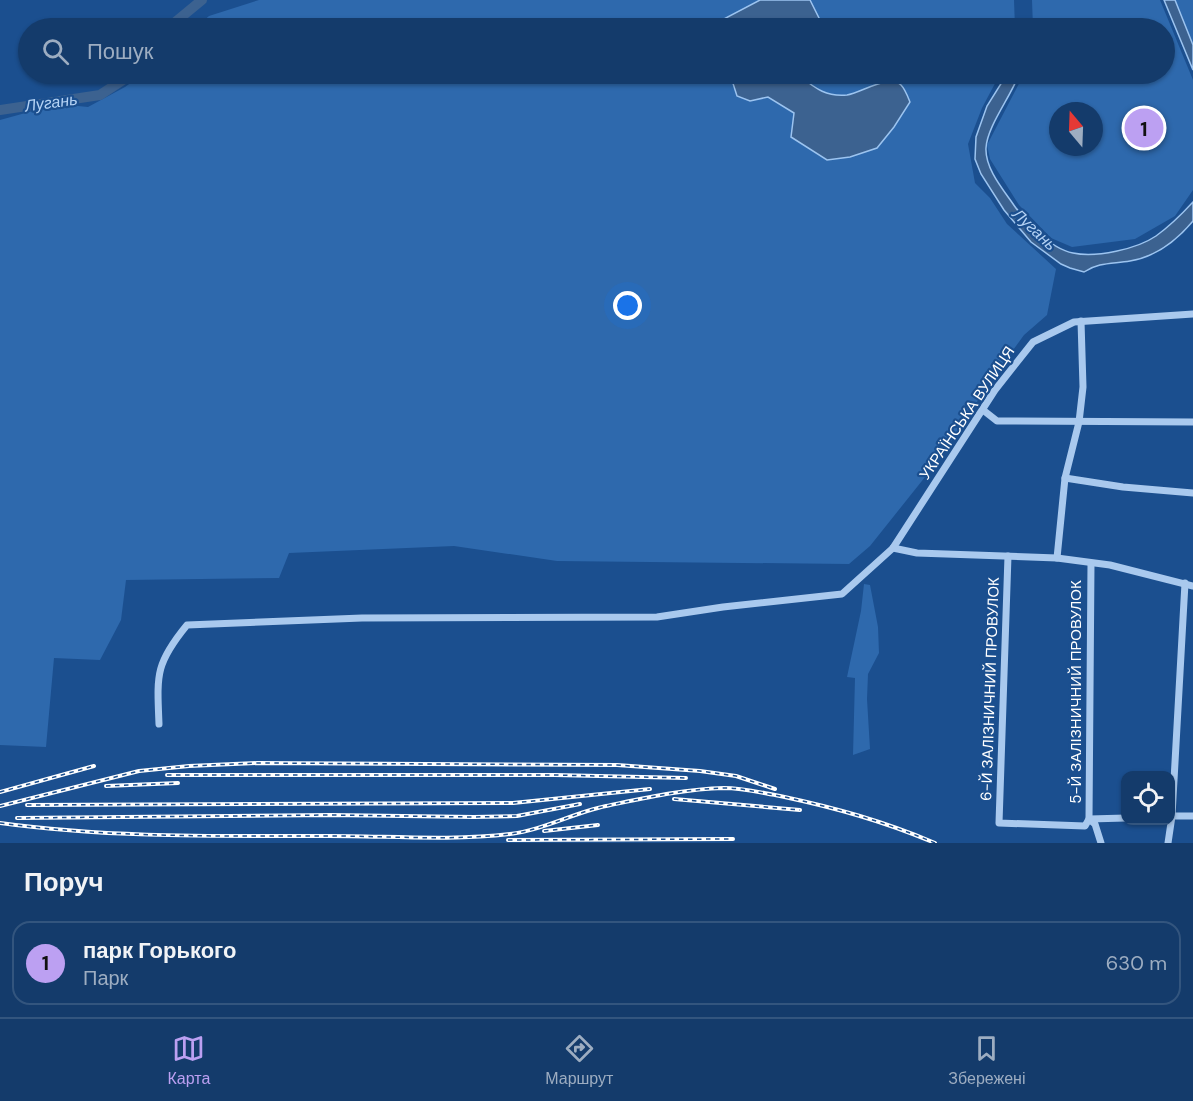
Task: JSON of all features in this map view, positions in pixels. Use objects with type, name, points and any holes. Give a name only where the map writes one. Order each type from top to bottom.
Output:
[{"type":"street","name":"УКРАЇНСЬКА ВУЛИЦЯ","points":[[159,724],[159,669],[168,650],[187,625],[362,618],[657,617],[842,594],[893,548],[1013,365],[1033,342],[1074,322],[1193,314]]},
{"type":"street","points":[[1057,558],[1065,478],[1079,422],[1083,387],[1081,321]]},
{"type":"street","points":[[983,410],[997,421],[1193,423]]},
{"type":"street","points":[[1065,478],[1193,494]]},
{"type":"street","points":[[893,548],[917,554],[1057,558],[1110,565],[1193,586]]},
{"type":"street","name":"6-Й ЗАЛІЗНИЧНИЙ ПРОВУЛОК","points":[[1008,556],[999,823],[1085,826],[1089,819]]},
{"type":"street","name":"5-Й ЗАЛІЗНИЧНИЙ ПРОВУЛОК","points":[[1089,819],[1091,564]]},
{"type":"street","points":[[1174,771],[1185,583]]},
{"type":"street","points":[[1175,816],[1193,816]]},
{"type":"street","points":[[1089,819],[1121,818]]},
{"type":"street","points":[[1089,819],[1095,824],[1101,843]]},
{"type":"street","points":[[1168,843],[1170,825]]},
{"type":"shaded area","points":[[259,0],[1014,0],[1015,18],[207,18]]},
{"type":"shaded area","points":[[1032,0],[1160,0],[1167,18],[1033,18]]},
{"type":"shaded area","points":[[1175,0],[1193,0],[1193,48],[1190,43]]},
{"type":"shaded area","points":[[1175,36],[1193,80],[1193,190],[1175,216],[1135,239],[1072,247],[1051,238],[1019,205],[990,159],[987,145],[1019,84],[1175,84]]},
{"type":"shaded area","points":[[129,84],[995,84],[982,108],[968,144],[975,183],[990,198],[1007,224],[1056,269],[1047,315],[1024,335],[941,457],[870,546],[849,564],[557,561],[454,546],[289,553],[279,578],[126,580],[121,620],[100,660],[54,658],[46,747],[0,745],[0,120],[58,104],[88,107]]},
{"type":"shaded area","points":[[864,584],[870,585],[878,627],[879,653],[868,674],[870,749],[853,755],[855,678],[847,677],[861,611]]},
{"type":"water","points":[[760,0],[810,0],[819,18],[726,18]]},
{"type":"water","points":[[1164,0],[1175,0],[1193,45],[1193,70],[1175,27],[1175,18],[1171,18]]},
{"type":"water","points":[[733,84],[811,84],[828,93],[847,95],[879,84],[899,84],[910,102],[877,148],[850,157],[827,160],[791,137],[794,113],[768,97],[750,101],[737,96]]},
{"type":"water","points":[[1001,84],[1015,84],[987,139],[986,155],[998,183],[1016,208],[1046,240],[1055,246],[1073,253],[1093,254],[1138,245],[1156,236],[1193,202],[1193,221],[1173,241],[1157,252],[1139,259],[1101,265],[1084,272],[1061,264],[1031,242],[1004,210],[981,174],[975,159],[976,137],[987,106]]},
{"type":"waterway","name":"Лугань","points":[[180,18],[202,0]]},
{"type":"waterway","name":"Лугань","points":[[0,110],[100,95],[117,84]]},
{"type":"railway","points":[[0,806],[139,771],[257,763],[617,765],[736,776],[775,789]]},
{"type":"railway","points":[[0,792],[94,766]]},
{"type":"railway","points":[[167,775],[555,775],[686,778]]},
{"type":"railway","points":[[106,786],[178,783]]},
{"type":"railway","points":[[0,823],[123,834],[420,838],[488,836],[522,832],[606,806],[650,797],[724,788],[780,796],[840,810],[935,843]]},
{"type":"railway","points":[[27,805],[513,803],[650,789]]},
{"type":"railway","points":[[674,799],[800,810]]},
{"type":"railway","points":[[17,818],[517,816],[580,804]]},
{"type":"railway","points":[[544,831],[598,825]]},
{"type":"railway","points":[[508,840],[733,839]]},
{"type":"place","name":"парк Горького","points":[[1144,128]]}]
